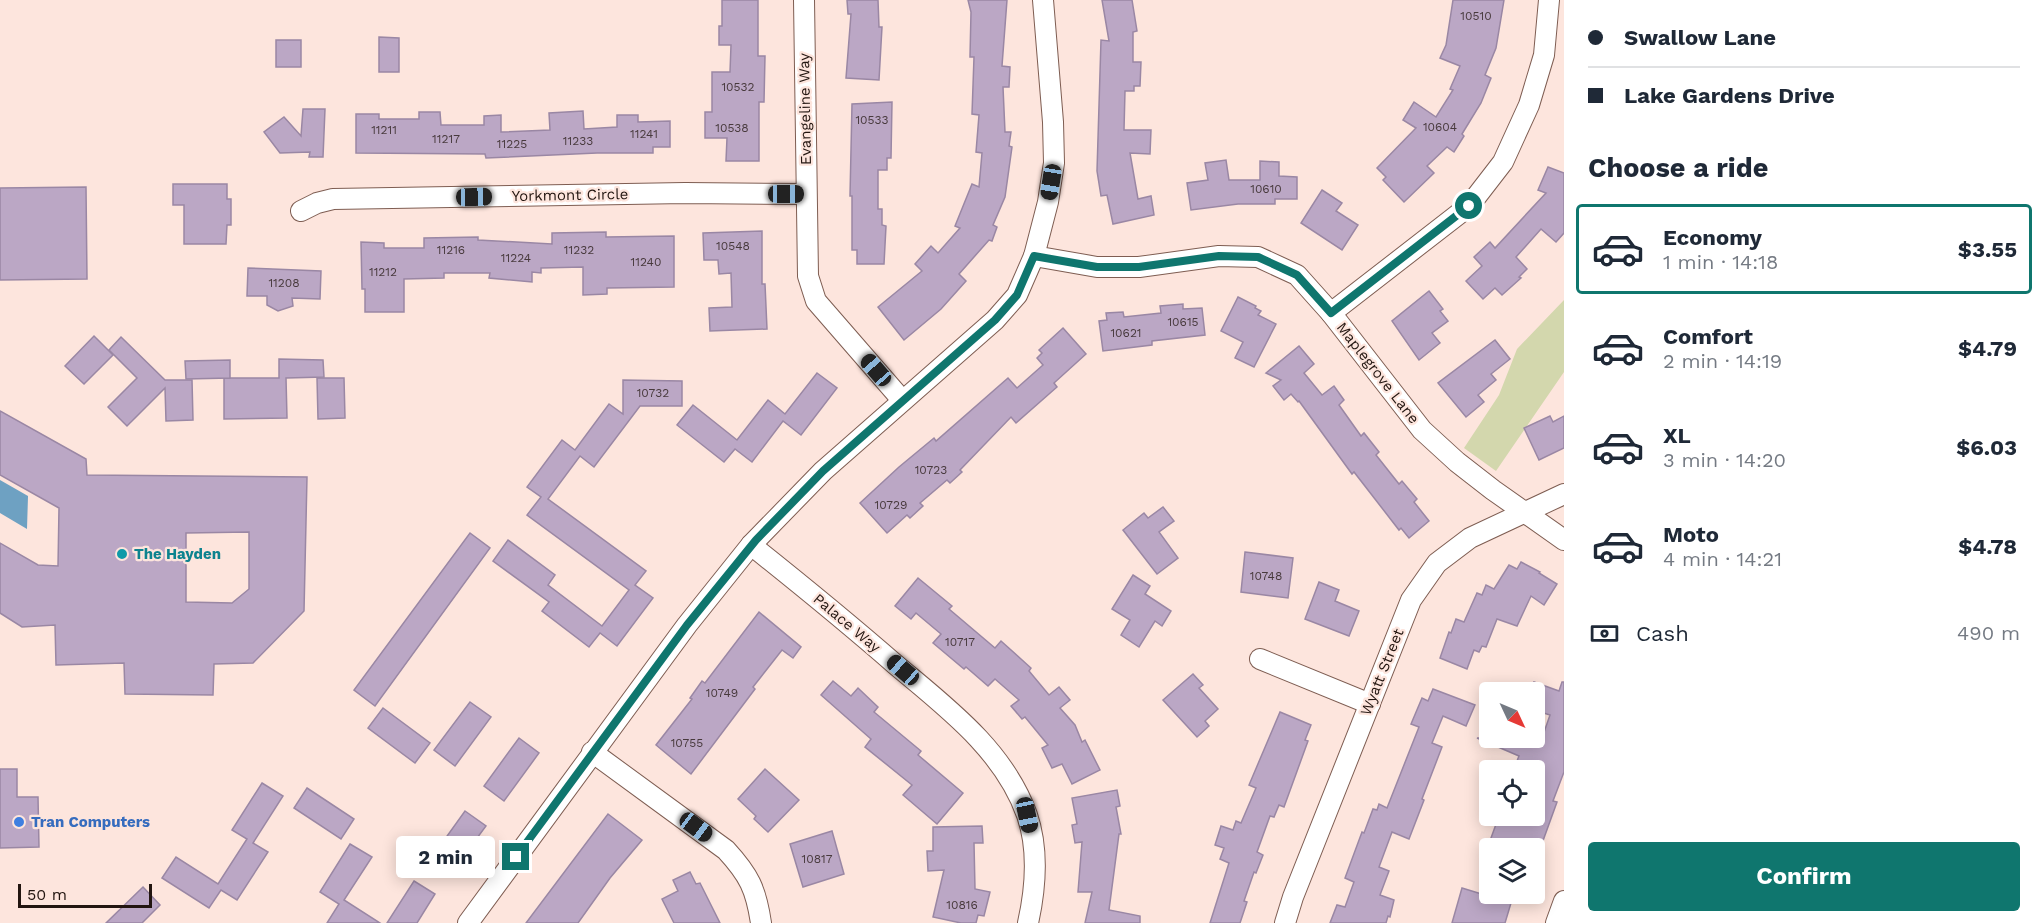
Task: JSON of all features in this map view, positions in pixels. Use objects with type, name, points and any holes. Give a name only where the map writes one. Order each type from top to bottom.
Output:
[{"type":"street","name":"Evangeline Way","points":[[804,0],[808,276],[816,301],[902,400]]},
{"type":"street","points":[[468,923],[687,625],[751,545],[823,471],[995,320],[1017,295],[1034,256],[1048,201],[1054,163],[1053,110],[1043,0]]},
{"type":"street","points":[[1331,313],[1469,206],[1503,162],[1529,105],[1544,55],[1549,0]]},
{"type":"street","name":"Yorkmont Circle","points":[[301,211],[317,203],[333,200],[685,193],[806,194]]},
{"type":"street","name":"Maplegrove Lane","points":[[1034,256],[1097,267],[1139,267],[1219,256],[1258,257],[1297,275],[1331,313],[1422,429],[1457,462],[1564,540]]},
{"type":"street","name":"Wyatt Street","points":[[1285,923],[1293,897],[1411,600],[1437,563],[1470,538],[1564,494]]},
{"type":"street","name":"Palace Way","points":[[751,545],[855,629],[967,725],[1007,774],[1027,815],[1036,856],[1033,898],[1028,923]]},
{"type":"street","points":[[1260,658],[1370,704]]},
{"type":"street","points":[[592,752],[726,850],[743,868],[757,896],[761,923]]},
{"type":"street","points":[[1556,923],[1564,901]]},
{"type":"green space","points":[[1564,300],[1564,372],[1496,471],[1464,448],[1499,395],[1517,349]]},
{"type":"water","points":[[0,480],[28,496],[27,529],[0,513]]},
{"type":"building","points":[[722,0],[758,0],[758,56],[765,56],[764,102],[759,102],[759,161],[726,161],[727,138],[705,138],[705,112],[712,112],[712,72],[730,72],[731,45],[719,45]]},
{"type":"building","points":[[847,0],[878,0],[879,27],[882,27],[879,80],[846,78],[851,14],[848,14]]},
{"type":"building","points":[[968,0],[1007,0],[1002,66],[1010,67],[1009,87],[1003,87],[1005,132],[1011,132],[1009,146],[1012,147],[1005,197],[993,225],[997,227],[992,241],[989,240],[959,274],[966,281],[941,309],[904,340],[878,307],[922,271],[915,264],[931,246],[938,253],[960,228],[955,226],[972,184],[979,187],[982,153],[976,152],[979,115],[972,114],[974,57],[970,57],[971,12]]},
{"type":"building","points":[[1102,0],[1132,0],[1137,31],[1133,32],[1133,62],[1141,62],[1140,86],[1134,86],[1134,91],[1125,91],[1124,130],[1151,130],[1150,154],[1130,153],[1138,199],[1151,196],[1154,215],[1113,224],[1107,195],[1101,196],[1097,171],[1101,40],[1109,41]]},
{"type":"building","points":[[1453,0],[1504,0],[1496,48],[1485,75],[1491,78],[1481,103],[1454,152],[1447,147],[1427,166],[1434,173],[1404,202],[1383,180],[1386,177],[1377,168],[1416,128],[1403,120],[1414,102],[1436,117],[1453,90],[1450,89],[1460,66],[1440,58],[1446,45]]},
{"type":"building","points":[[379,37],[399,38],[399,72],[379,72]]},
{"type":"building","points":[[276,40],[301,40],[301,67],[276,67]]},
{"type":"building","points":[[892,102],[891,158],[887,158],[887,170],[878,170],[878,209],[882,209],[882,225],[886,226],[884,264],[857,264],[857,250],[852,250],[852,196],[850,196],[852,104]]},
{"type":"building","points":[[303,109],[325,109],[323,157],[309,157],[310,152],[280,153],[264,132],[284,117],[301,136]]},
{"type":"building","points":[[583,111],[584,129],[617,127],[617,115],[638,115],[638,122],[670,121],[670,147],[653,147],[653,153],[486,158],[485,154],[356,153],[356,114],[379,114],[379,119],[419,119],[419,112],[440,112],[441,125],[484,125],[484,116],[501,115],[501,132],[550,130],[549,113]]},
{"type":"building","points":[[1226,160],[1229,180],[1260,180],[1260,161],[1279,162],[1279,176],[1297,177],[1297,199],[1275,199],[1275,204],[1238,204],[1191,210],[1187,183],[1208,180],[1205,163]]},
{"type":"building","points":[[1548,167],[1564,173],[1564,233],[1556,242],[1541,229],[1516,257],[1527,269],[1519,277],[1521,278],[1502,295],[1495,288],[1483,299],[1466,281],[1482,266],[1474,257],[1490,242],[1495,248],[1546,193],[1538,190]]},
{"type":"building","points":[[173,184],[227,184],[227,199],[231,199],[231,225],[227,225],[226,244],[184,244],[184,205],[173,205]]},
{"type":"building","points":[[86,187],[87,279],[0,280],[0,188]]},
{"type":"building","points":[[1322,190],[1342,203],[1336,211],[1358,225],[1342,250],[1301,223]]},
{"type":"building","points":[[762,231],[762,284],[765,284],[767,329],[710,331],[709,308],[732,307],[731,273],[719,274],[718,260],[704,260],[703,233]]},
{"type":"building","points":[[606,232],[606,237],[674,236],[674,287],[607,288],[607,294],[583,295],[583,267],[541,268],[541,273],[532,272],[532,282],[489,278],[490,273],[444,273],[444,278],[404,279],[404,312],[365,312],[361,242],[384,243],[384,248],[424,248],[424,238],[478,237],[478,240],[552,244],[552,233]]},
{"type":"building","points":[[248,268],[321,271],[320,299],[292,298],[293,306],[278,311],[267,305],[267,296],[247,296]]},
{"type":"building","points":[[1429,291],[1443,309],[1440,311],[1448,321],[1432,333],[1440,343],[1419,360],[1392,321]]},
{"type":"building","points":[[1238,297],[1256,306],[1255,308],[1261,311],[1258,315],[1276,324],[1254,367],[1235,358],[1243,342],[1221,331]]},
{"type":"building","points":[[1183,304],[1183,309],[1202,308],[1205,335],[1152,341],[1152,345],[1103,351],[1099,321],[1107,320],[1106,313],[1123,312],[1124,317],[1161,313],[1160,306]]},
{"type":"building","points":[[1063,328],[1086,354],[1054,383],[1057,387],[1016,423],[1011,417],[960,470],[962,472],[950,483],[947,480],[920,503],[923,506],[910,518],[907,515],[887,533],[860,503],[899,467],[934,438],[936,441],[1008,378],[1017,388],[1043,365],[1037,358],[1042,353],[1039,350]]},
{"type":"building","points":[[94,336],[113,355],[84,384],[65,366]]},
{"type":"building","points":[[121,337],[165,380],[192,380],[193,420],[166,421],[165,388],[127,426],[108,407],[137,378],[109,350]]},
{"type":"building","points":[[1495,340],[1510,359],[1491,374],[1496,380],[1478,395],[1484,402],[1466,417],[1438,383]]},
{"type":"building","points":[[1299,346],[1314,364],[1304,373],[1322,395],[1334,386],[1344,400],[1339,405],[1361,436],[1364,433],[1379,452],[1376,455],[1399,484],[1402,481],[1417,499],[1414,502],[1429,521],[1409,538],[1401,528],[1399,530],[1354,472],[1352,474],[1299,401],[1291,394],[1284,400],[1273,386],[1281,380],[1266,373]]},
{"type":"building","points":[[279,359],[323,360],[324,377],[286,378],[287,418],[224,419],[224,378],[279,378]]},
{"type":"building","points":[[230,360],[230,378],[186,379],[185,361]]},
{"type":"building","points":[[817,373],[837,388],[801,435],[783,421],[752,462],[735,449],[724,462],[677,425],[693,405],[737,440],[768,400],[785,414]]},
{"type":"building","points":[[317,378],[344,378],[345,418],[318,419]]},
{"type":"building","points":[[623,380],[682,381],[682,406],[640,406],[594,467],[580,456],[548,499],[646,571],[635,585],[653,598],[617,646],[600,633],[589,647],[542,611],[549,602],[493,561],[508,540],[555,575],[548,585],[602,626],[629,590],[527,515],[541,497],[527,487],[562,440],[575,450],[609,404],[623,414]]},
{"type":"building","name":"The Hayden","points":[[0,411],[86,459],[87,475],[307,477],[304,611],[253,663],[214,664],[213,695],[125,694],[124,663],[56,665],[55,625],[22,627],[0,613],[0,543],[38,565],[58,566],[59,508],[0,475]],"holes":[[[249,532],[249,589],[232,603],[186,602],[186,533]]]},
{"type":"building","points":[[1550,416],[1553,422],[1564,416],[1564,448],[1539,460],[1524,428]]},
{"type":"building","points":[[1163,507],[1174,521],[1159,532],[1178,558],[1157,574],[1123,530],[1144,513],[1148,518]]},
{"type":"building","points":[[470,533],[490,548],[375,706],[354,690]]},
{"type":"building","points":[[1245,552],[1293,558],[1288,598],[1241,592]]},
{"type":"building","points":[[1521,562],[1557,584],[1544,605],[1531,596],[1517,626],[1497,619],[1486,647],[1482,646],[1479,652],[1474,650],[1467,669],[1440,658],[1456,619],[1464,622],[1477,593],[1482,595],[1486,585],[1494,589],[1509,565],[1517,569]]},
{"type":"building","points":[[1133,575],[1150,586],[1145,594],[1171,611],[1162,626],[1155,621],[1139,647],[1121,635],[1130,620],[1112,609]]},
{"type":"building","points":[[918,578],[952,606],[949,609],[995,648],[1001,641],[1031,668],[1029,671],[1049,695],[1059,687],[1070,700],[1060,708],[1075,725],[1082,742],[1085,740],[1100,770],[1072,784],[1062,764],[1052,768],[1042,748],[1048,745],[1025,717],[1022,719],[1011,706],[1019,700],[995,679],[988,686],[966,667],[964,669],[933,643],[941,634],[916,613],[911,619],[895,606]]},
{"type":"building","points":[[1319,582],[1339,590],[1335,601],[1359,611],[1349,636],[1305,619]]},
{"type":"building","points":[[759,612],[801,647],[793,658],[782,650],[691,774],[656,745],[692,699],[690,698],[702,681],[705,683]]},
{"type":"building","points":[[1193,674],[1203,685],[1199,688],[1218,709],[1205,721],[1209,726],[1197,737],[1163,700]]},
{"type":"building","points":[[833,681],[851,696],[858,688],[878,707],[874,712],[921,751],[918,755],[963,793],[937,824],[903,795],[912,785],[865,747],[871,739],[821,695]]},
{"type":"building","points":[[1564,682],[1564,772],[1553,801],[1557,802],[1544,838],[1491,838],[1495,826],[1545,826],[1545,760],[1517,760],[1519,756],[1500,748],[1545,748],[1545,729],[1550,715],[1545,713],[1545,686],[1559,691]]},
{"type":"building","points":[[1433,689],[1475,705],[1466,726],[1443,716],[1432,743],[1442,747],[1409,839],[1392,832],[1379,867],[1389,871],[1380,895],[1394,900],[1390,917],[1388,916],[1386,923],[1330,923],[1337,905],[1345,907],[1354,882],[1345,878],[1362,832],[1364,833],[1373,809],[1377,810],[1379,804],[1387,808],[1419,727],[1411,724],[1422,698],[1428,701]]},
{"type":"building","points":[[470,702],[491,717],[455,766],[434,750]]},
{"type":"building","points":[[383,708],[430,743],[415,763],[368,728]]},
{"type":"building","points":[[1280,712],[1311,725],[1305,740],[1308,741],[1284,807],[1279,805],[1274,817],[1270,816],[1257,852],[1263,855],[1256,873],[1254,872],[1244,901],[1247,902],[1240,923],[1210,923],[1229,863],[1220,859],[1224,848],[1215,845],[1221,826],[1233,830],[1236,821],[1241,823],[1256,788],[1249,785]]},
{"type":"building","points":[[519,738],[539,753],[504,801],[484,786]]},
{"type":"building","name":"Tran Computers","points":[[0,769],[17,769],[17,797],[38,797],[39,847],[0,848]]},
{"type":"building","points":[[765,769],[799,800],[768,832],[754,819],[756,816],[738,799]]},
{"type":"building","points":[[262,783],[283,796],[253,843],[268,852],[237,900],[221,890],[209,908],[162,878],[176,857],[218,884],[247,839],[232,830]]},
{"type":"building","points":[[307,788],[354,819],[341,839],[294,808]]},
{"type":"building","points":[[1117,790],[1120,806],[1116,807],[1121,834],[1119,834],[1109,910],[1140,916],[1140,923],[1085,923],[1092,892],[1078,892],[1082,842],[1075,843],[1072,825],[1077,824],[1072,798]]},
{"type":"building","points":[[465,811],[486,826],[452,872],[432,857]]},
{"type":"building","points":[[608,814],[642,840],[610,878],[578,923],[526,923]]},
{"type":"building","points":[[982,826],[983,843],[974,843],[975,889],[990,892],[984,916],[978,915],[976,923],[961,923],[933,917],[944,870],[928,871],[927,851],[933,851],[933,827]]},
{"type":"building","points":[[832,831],[844,874],[803,887],[790,844]]},
{"type":"building","points":[[350,844],[372,857],[344,900],[380,923],[327,923],[339,904],[320,892]]},
{"type":"building","points":[[690,872],[696,884],[700,883],[720,923],[674,923],[662,899],[678,891],[673,880]]},
{"type":"building","points":[[414,881],[435,894],[417,923],[387,923]]},
{"type":"building","points":[[143,887],[160,905],[142,923],[106,923]]},
{"type":"building","points":[[1462,888],[1479,893],[1479,904],[1511,904],[1505,923],[1452,923]]},
{"type":"place","name":"The Hayden","points":[[122,554]]},
{"type":"place","name":"Tran Computers","points":[[19,822]]},
{"type":"route","points":[[516,857],[687,625],[751,545],[823,471],[995,320],[1017,295],[1034,256],[1097,267],[1139,267],[1219,256],[1258,257],[1297,275],[1331,313],[1469,206]]}]
